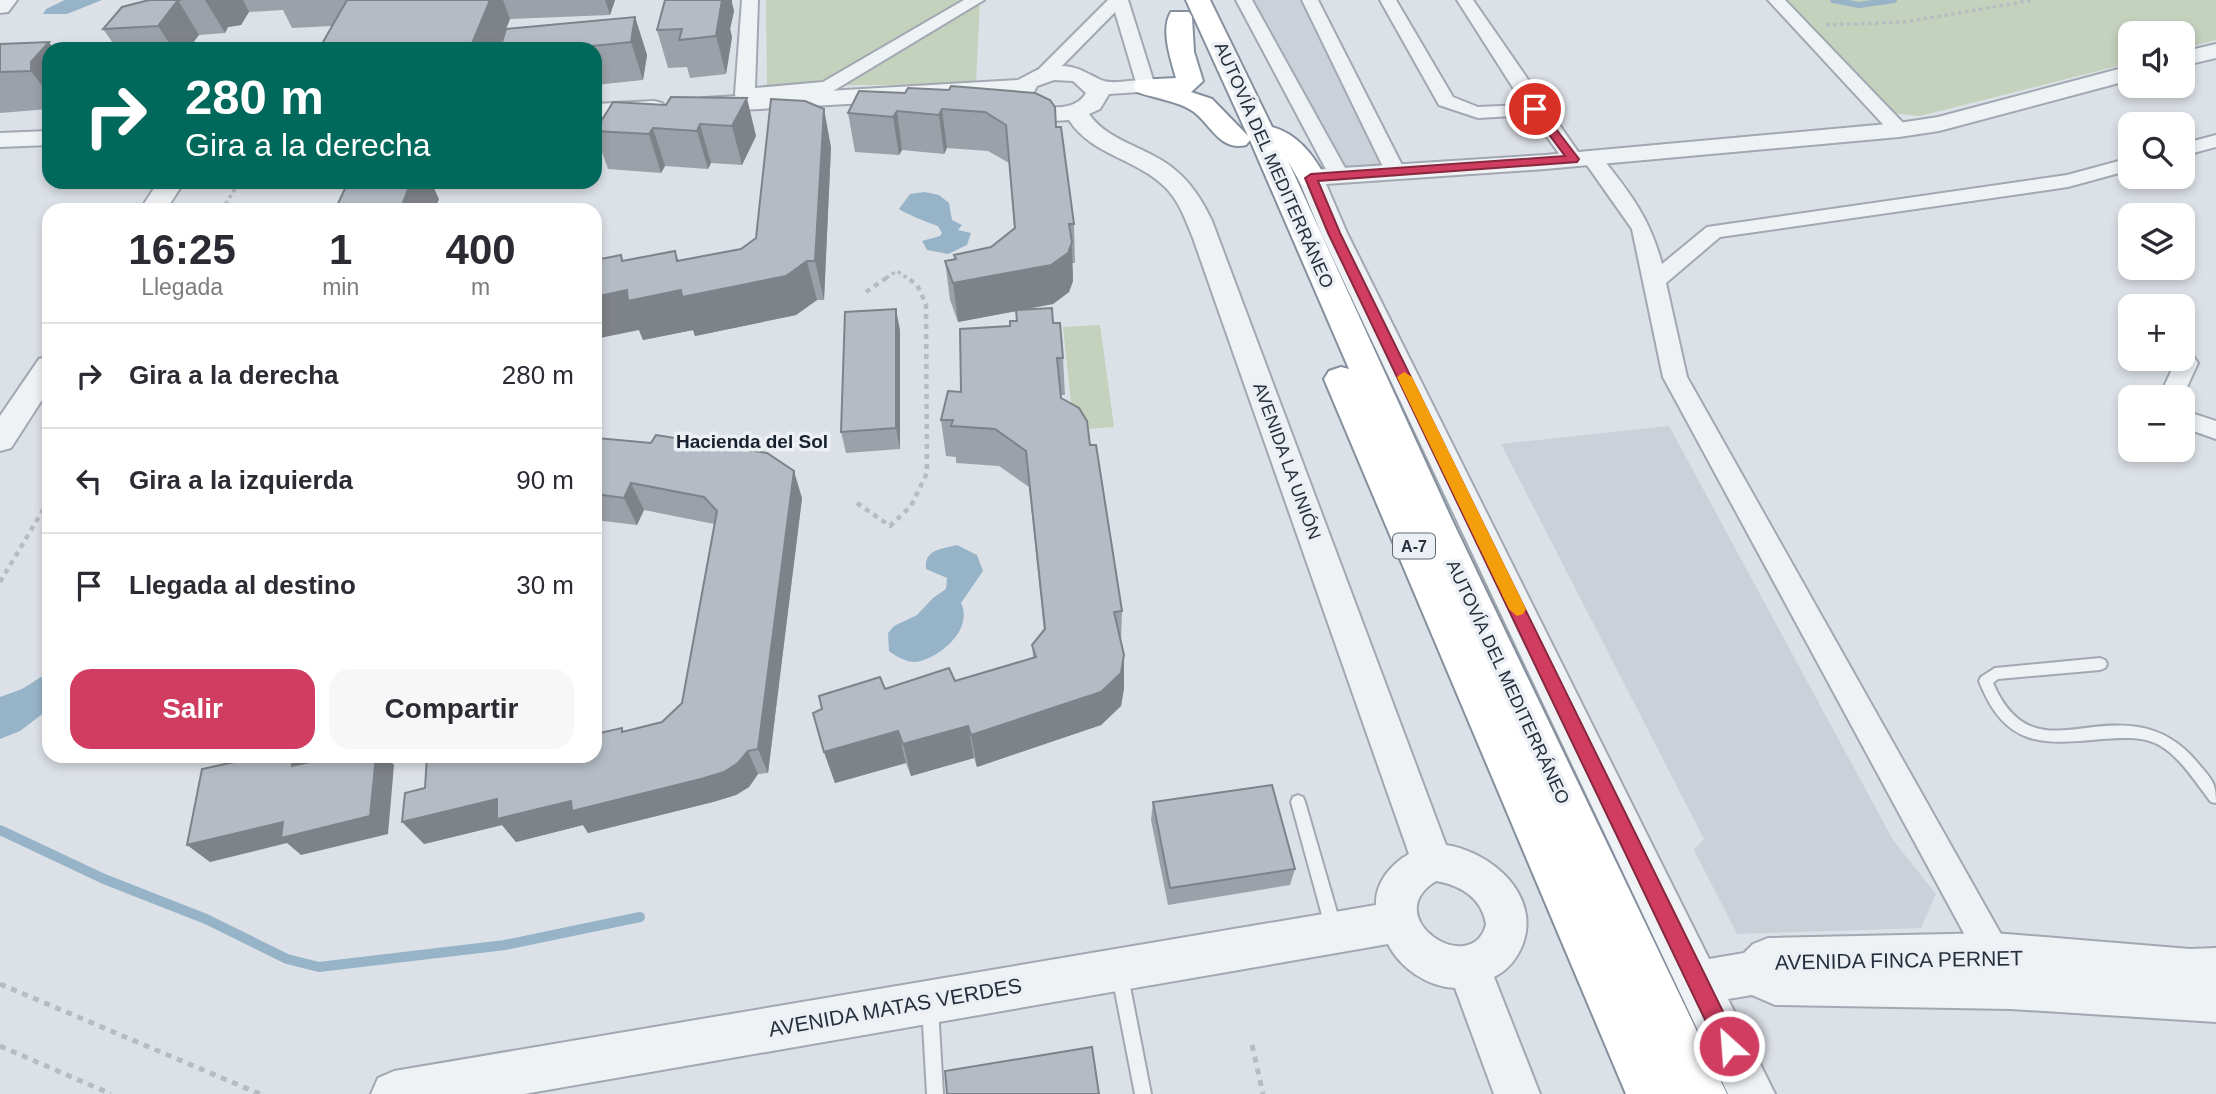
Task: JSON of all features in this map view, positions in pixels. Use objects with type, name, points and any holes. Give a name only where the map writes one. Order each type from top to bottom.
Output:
[{"type":"highway","points":[[1146,86],[1178,89],[1190,81],[1181,52],[1184,6]]},
{"type":"highway","name":"AUTOVÍA DEL MEDITERRÁNEO","points":[[1184,6],[1433,520],[1701,1094]]},
{"type":"highway","points":[[1146,86],[1202,105],[1248,134],[1300,157],[1326,177]]},
{"type":"highway","name":"AUTOVÍA DEL MEDITERRÁNEO","points":[[1248,134],[1652,1094]]},
{"type":"street","points":[[0,7],[6,0]]},
{"type":"street","points":[[744,99],[750,0]]},
{"type":"street","points":[[744,99],[827,87],[976,0]]},
{"type":"street","points":[[602,110],[744,99],[1029,88],[1119,0],[1146,86],[1096,87],[1075,74],[1029,88],[602,123]]},
{"type":"street","points":[[1244,0],[1326,177],[1334,233],[1752,1094]]},
{"type":"street","points":[[1310,0],[1396,173]]},
{"type":"street","points":[[1388,0],[1446,101],[1452,106],[1459,111],[1477,114],[1535,109]]},
{"type":"street","points":[[1465,0],[1535,109],[1582,158],[1642,229],[1656,281],[1675,377],[2002,971]]},
{"type":"street","points":[[1776,0],[1899,130]]},
{"type":"street","points":[[2195,57],[2216,51]]},
{"type":"street","points":[[1326,177],[1899,130],[1939,124],[2118,76]]},
{"type":"street","points":[[1029,88],[1044,113],[1076,112],[1092,104],[1098,93],[1096,87]]},
{"type":"street","name":"AVENIDA LA UNIÓN","points":[[1076,112],[1084,129],[1167,174],[1186,194],[1206,238],[1432,862]]},
{"type":"street","points":[[0,140],[42,138]]},
{"type":"street","points":[[2195,147],[2216,141]]},
{"type":"street","points":[[0,151],[42,148]]},
{"type":"street","points":[[1656,281],[1714,232],[2068,181],[2118,167]]},
{"type":"street","points":[[0,440],[42,377]]},
{"type":"street","points":[[2195,423],[2216,430]]},
{"type":"street","points":[[1432,862],[1466,867],[1481,876],[1494,889],[1506,922],[1504,937],[1496,951],[1485,962],[1469,968],[1451,968],[1433,962],[1417,952],[1397,922],[1394,905],[1397,890],[1405,876],[1432,862]]},
{"type":"street","name":"AVENIDA MATAS VERDES","points":[[394,1094],[1397,922]]},
{"type":"street","points":[[1469,968],[1517,1094]]},
{"type":"street","name":"AVENIDA FINCA PERNET","points":[[1698,982],[1755,973],[1774,984],[2002,971],[2216,969]]},
{"type":"street","name":"AVENIDA FINCA PERNET","points":[[2002,971],[2216,1000]]},
{"type":"lane","points":[[2100,664],[1995,674],[1986,681],[1989,691],[2013,724],[2026,733],[2049,738],[2124,731],[2154,736],[2171,746],[2216,797]]},
{"type":"lane","points":[[1298,802],[1334,932]]},
{"type":"lane","points":[[1118,969],[1143,1094]]},
{"type":"lane","points":[[929,1001],[935,1094]]},
{"type":"path","points":[[1797,23],[1874,27],[1928,21],[2034,0]]},
{"type":"path","points":[[857,503],[890,526],[911,506],[927,474],[926,304],[917,285],[897,271],[866,292]]},
{"type":"path","points":[[0,582],[42,512]]},
{"type":"path","points":[[0,984],[260,1094]]},
{"type":"path","points":[[1252,1045],[1263,1094]]},
{"type":"path","points":[[0,1046],[111,1094]]},
{"type":"shaded area","points":[[1237,0],[1314,0],[1396,166],[1349,170],[1313,148]]},
{"type":"shaded area","points":[[1669,426],[1893,840],[1936,894],[1921,928],[1737,934],[1694,850],[1704,839],[1501,444]]},
{"type":"green space","points":[[766,0],[980,0],[976,84],[767,86]]},
{"type":"green space","points":[[1783,0],[2216,0],[2216,40],[2195,46],[2195,21],[2118,21],[2118,66],[1920,116],[1889,113]]},
{"type":"green space","points":[[1100,325],[1114,427],[1074,430],[1063,327]]},
{"type":"water","points":[[65,0],[102,0],[67,14],[43,14],[46,9]]},
{"type":"water","points":[[925,192],[939,195],[949,203],[952,220],[962,225],[958,230],[971,233],[967,245],[948,254],[927,250],[922,241],[940,236],[942,233],[938,226],[899,209],[910,194]]},
{"type":"water","points":[[957,545],[977,555],[983,571],[961,603],[964,613],[959,631],[954,639],[930,658],[917,662],[900,658],[889,651],[888,633],[894,626],[917,615],[946,589],[947,578],[926,569],[926,562],[935,551]]},
{"type":"water","points":[[42,676],[42,714],[20,731],[0,739],[0,697],[22,689]]},
{"type":"building","points":[[149,0],[178,0],[158,26],[103,29],[122,7]]},
{"type":"building","points":[[347,0],[490,0],[473,42],[323,42]]},
{"type":"building","points":[[665,0],[722,0],[716,36],[679,40],[682,29],[657,30]]},
{"type":"building","points":[[635,17],[631,42],[602,45],[602,42],[502,42],[506,29]]},
{"type":"building","points":[[42,42],[42,50],[31,62],[31,71],[0,72],[0,44]]},
{"type":"building","points":[[951,86],[1035,93],[1050,100],[1055,107],[1056,127],[1061,127],[1074,224],[1069,224],[1072,242],[1068,253],[1051,265],[953,283],[945,261],[956,259],[954,255],[991,247],[1015,228],[1006,125],[985,112],[942,109],[939,115],[897,111],[893,117],[848,113],[859,91],[905,93],[908,88],[949,90]]},
{"type":"building","points":[[671,97],[747,98],[732,126],[700,124],[697,131],[653,128],[649,134],[602,131],[602,120],[613,102],[666,105]]},
{"type":"building","points":[[771,99],[805,101],[824,109],[815,261],[807,261],[786,276],[682,297],[681,290],[628,301],[627,290],[602,295],[602,259],[621,255],[622,261],[675,251],[677,261],[741,249],[756,238]]},
{"type":"building","points":[[345,189],[408,189],[403,203],[338,203]]},
{"type":"building","points":[[1052,308],[1053,323],[1060,323],[1063,358],[1057,358],[1061,398],[1079,408],[1087,421],[1090,445],[1096,445],[1122,611],[1114,612],[1124,655],[1121,673],[1101,692],[971,735],[968,726],[903,744],[898,731],[824,752],[813,713],[822,709],[819,696],[880,677],[885,689],[949,668],[955,681],[1036,657],[1032,645],[1045,629],[1026,451],[995,429],[951,426],[953,420],[941,420],[948,391],[961,392],[960,329],[1010,326],[1010,321],[1017,321],[1016,310]]},
{"type":"building","points":[[896,309],[896,428],[841,432],[845,312]]},
{"type":"building","points":[[656,435],[767,453],[794,471],[758,749],[748,751],[738,763],[724,772],[572,811],[571,801],[497,819],[497,799],[402,822],[405,793],[425,788],[427,763],[602,763],[602,732],[622,728],[622,732],[662,722],[682,703],[717,511],[704,497],[631,483],[624,498],[602,495],[602,438],[651,443]]},
{"type":"building","points":[[230,763],[292,763],[292,766],[306,763],[375,763],[370,816],[281,838],[283,822],[187,845],[202,769]]},
{"type":"building","points":[[1272,785],[1295,869],[1170,888],[1153,802]]},
{"type":"building","points":[[1092,1047],[1099,1094],[947,1094],[945,1071]]},
{"type":"waterway","points":[[1833,0],[1859,5],[1894,0]]},
{"type":"waterway","points":[[0,830],[104,879],[206,919],[287,959],[319,967],[505,945],[640,917]]},
{"type":"slow traffic","points":[[1404,377],[1517,609]]},
{"type":"district","name":"Hacienda del Sol","points":[[752,441]]},
{"type":"route","points":[[1535,109],[1573,159],[1311,178],[1334,233],[1729,1046]]}]
